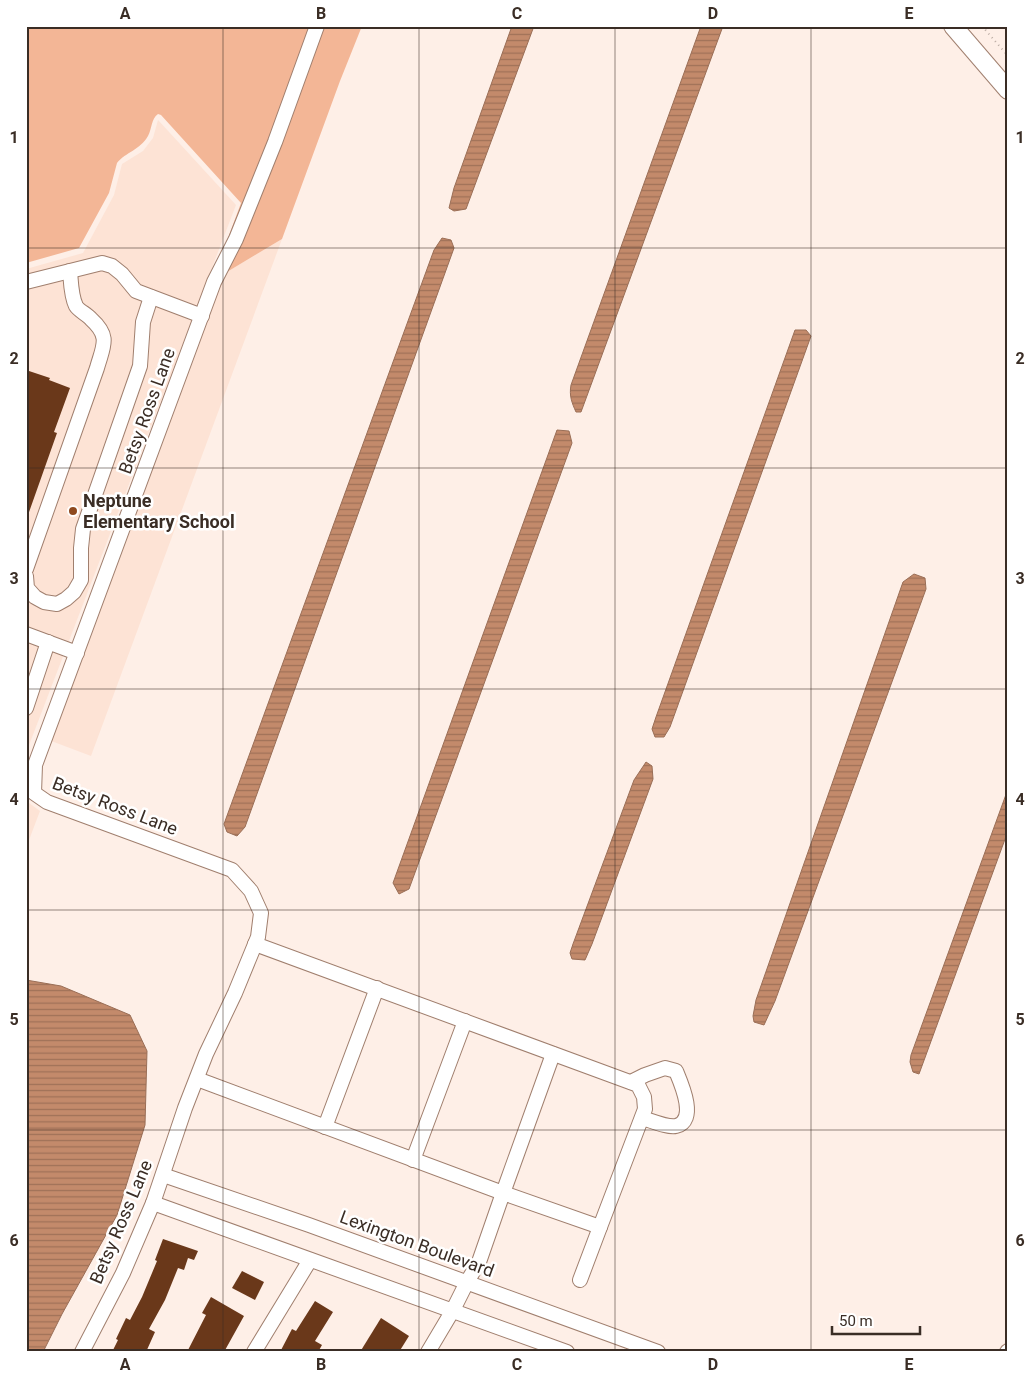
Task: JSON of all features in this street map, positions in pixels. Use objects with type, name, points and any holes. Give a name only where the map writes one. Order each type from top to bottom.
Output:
[{"type":"main road","points":[[953,26],[1008,90]]},
{"type":"street","name":"Betsy Ross Lane","points":[[82,1352],[123,1273],[153,1203],[185,1108],[206,1054],[256,944],[261,913],[250,890],[232,870],[30,797],[35,765],[214,282],[236,238],[275,142],[317,26]]},
{"type":"street","points":[[26,282],[102,263],[112,266],[122,274],[136,291],[202,316]]},
{"type":"street","points":[[26,569],[98,368],[104,338],[100,328],[77,308],[73,297],[70,271]]},
{"type":"street","points":[[26,576],[27,588],[35,597],[44,602],[57,604],[74,592],[81,580],[83,529],[140,366],[143,322],[151,297]]},
{"type":"street","points":[[26,634],[77,653]]},
{"type":"street","points":[[26,708],[48,642]]},
{"type":"street","points":[[256,944],[638,1085],[644,1097],[646,1109],[580,1280]]},
{"type":"street","points":[[325,1127],[377,988]]},
{"type":"street","points":[[413,1160],[465,1021]]},
{"type":"street","points":[[428,1352],[479,1262],[553,1054]]},
{"type":"street","points":[[631,1082],[665,1068],[676,1071],[683,1088],[688,1112],[684,1121],[677,1126],[670,1126],[642,1118]]},
{"type":"street","points":[[197,1079],[413,1160],[600,1227]]},
{"type":"street","name":"Lexington Boulevard","points":[[163,1175],[467,1282],[658,1352]]},
{"type":"street","points":[[153,1203],[567,1352]]},
{"type":"street","points":[[254,1352],[310,1260]]},
{"type":"path","points":[[982,26],[1008,56]]},
{"type":"shaded area","points":[[26,26],[362,26],[282,239],[212,281],[241,203],[161,115],[158,114],[145,141],[117,163],[109,193],[79,248],[26,263]]},
{"type":"shaded area","points":[[512,26],[534,26],[466,209],[454,211],[449,208],[454,188]]},
{"type":"shaded area","points":[[701,26],[723,26],[581,412],[576,412],[572,402],[571,385]]},
{"type":"shaded area","name":"Neptune Elementary School","points":[[158,120],[236,205],[26,753],[26,269],[83,253],[114,195],[122,164],[143,151],[153,138]]},
{"type":"shaded area","points":[[442,238],[451,240],[454,248],[245,827],[237,836],[227,832],[224,824],[434,250]]},
{"type":"shaded area","points":[[282,239],[91,756],[38,736],[212,281]]},
{"type":"shaded area","points":[[795,330],[806,330],[811,336],[670,727],[664,737],[655,737],[652,729],[656,717]]},
{"type":"shaded area","points":[[557,430],[569,431],[572,443],[409,889],[399,894],[393,883]]},
{"type":"shaded area","points":[[914,574],[925,578],[926,589],[775,1001],[764,1025],[754,1022],[753,1016],[756,1000],[903,582]]},
{"type":"shaded area","points":[[646,762],[652,766],[653,779],[592,944],[585,960],[572,959],[570,953],[573,944],[634,780]]},
{"type":"shaded area","points":[[1008,789],[1008,831],[919,1074],[913,1072],[910,1062],[911,1055]]},
{"type":"shaded area","points":[[26,797],[29,803],[40,811],[26,848]]},
{"type":"shaded area","points":[[26,980],[61,986],[130,1015],[147,1051],[145,1125],[117,1215],[43,1352],[26,1352]]},
{"type":"building","points":[[26,370],[50,378],[49,380],[70,388],[54,432],[57,433],[28,515],[26,515]]},
{"type":"building","points":[[163,1239],[198,1251],[194,1260],[188,1258],[184,1270],[178,1268],[165,1300],[149,1329],[155,1332],[146,1352],[112,1352],[126,1318],[130,1320],[142,1297],[157,1261],[155,1260]]},
{"type":"building","points":[[242,1271],[264,1282],[255,1300],[232,1288]]},
{"type":"building","points":[[211,1297],[244,1316],[224,1352],[187,1352],[206,1315],[202,1313]]},
{"type":"building","points":[[315,1301],[333,1312],[315,1341],[322,1345],[318,1352],[280,1352],[292,1329],[296,1331]]},
{"type":"building","points":[[381,1318],[409,1336],[399,1352],[360,1352]]},
{"type":"place","name":"Neptune Elementary School","points":[[73,511]]}]
